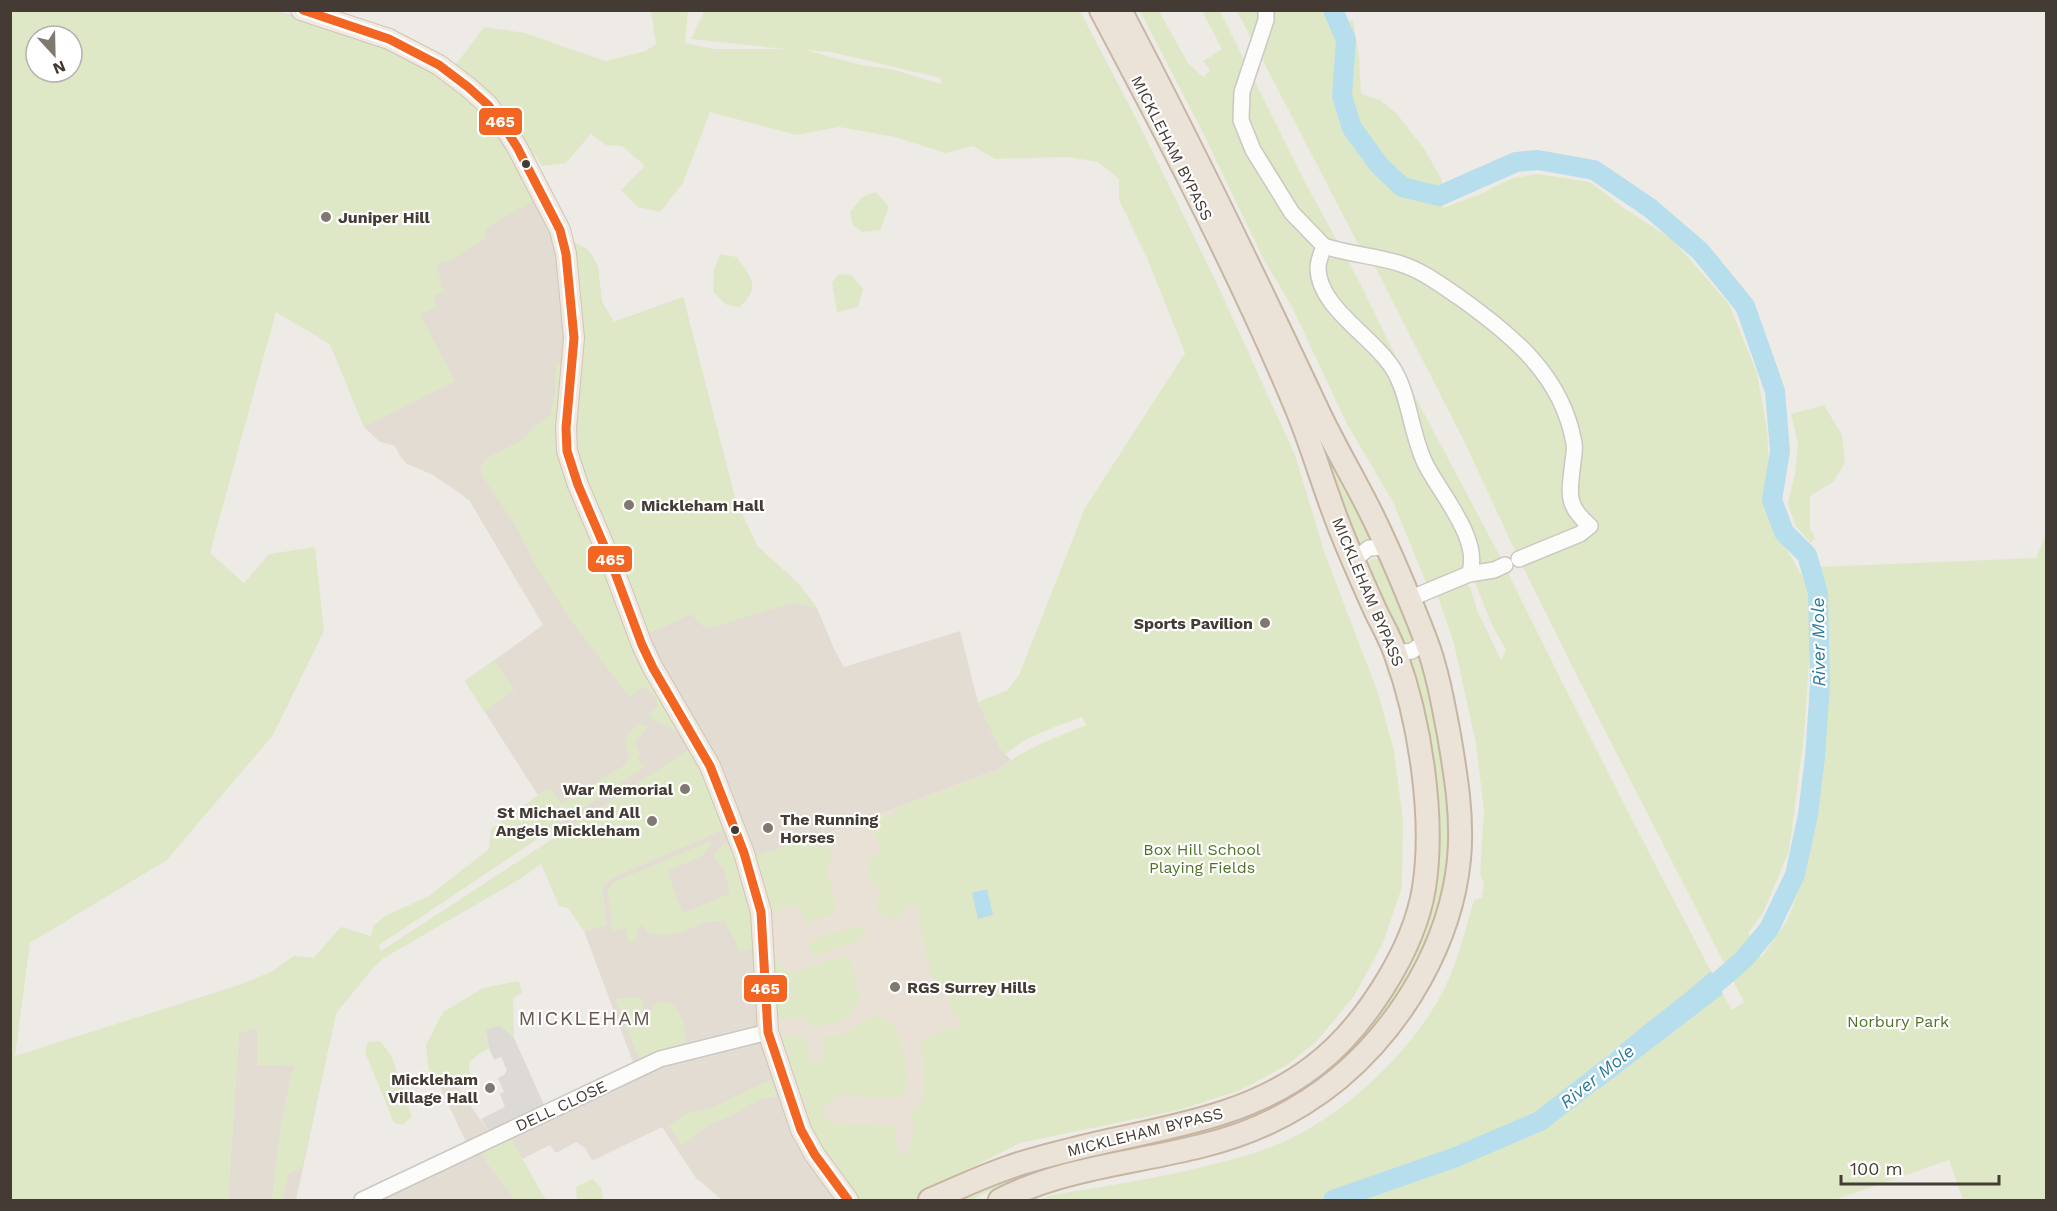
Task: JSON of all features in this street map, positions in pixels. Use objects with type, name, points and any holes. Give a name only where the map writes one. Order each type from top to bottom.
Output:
[{"type":"highway","name":"MICKLEHAM BYPASS","points":[[930,1200],[1009,1167],[1074,1149],[1215,1117],[1269,1095],[1315,1065],[1348,1034],[1384,987],[1408,939],[1423,892],[1428,854],[1426,791],[1414,723],[1396,653],[1336,519],[1314,452],[1275,361],[1195,193],[1101,10]]},
{"type":"highway","name":"MICKLEHAM BYPASS","points":[[1000,1200],[1062,1176],[1202,1146],[1246,1132],[1292,1111],[1339,1078],[1378,1040],[1409,997],[1440,938],[1459,860],[1460,816],[1455,766],[1442,695],[1426,641],[1387,547],[1329,434],[1213,191],[1120,10]]},
{"type":"main road","points":[[301,10],[389,39],[439,64],[468,87],[488,105],[508,132],[560,230],[569,277],[574,338],[566,428],[567,451],[578,485],[611,562],[642,645],[710,766],[744,853],[761,912],[768,1032],[801,1130],[815,1155],[848,1200]]},
{"type":"street","points":[[1266,10],[1266,20],[1242,92],[1241,120],[1253,150],[1292,213],[1324,246],[1345,253],[1402,264],[1428,276],[1507,333],[1543,370],[1565,406],[1575,445],[1570,504],[1578,516],[1590,526],[1580,534],[1519,559]]},
{"type":"street","points":[[1324,246],[1318,267],[1322,288],[1333,305],[1376,346],[1395,373],[1406,402],[1414,439],[1426,466],[1442,488],[1467,539],[1473,566],[1469,574]]},
{"type":"street","points":[[1354,560],[1369,548],[1387,547]]},
{"type":"street","points":[[1409,599],[1469,574],[1494,570],[1505,565]]},
{"type":"street","points":[[1396,653],[1412,651],[1426,641]]},
{"type":"street","name":"DELL CLOSE","points":[[362,1200],[660,1059],[768,1032]]},
{"type":"shaded area","points":[[272,10],[293,15],[524,170],[558,248],[575,243],[586,248],[598,266],[602,302],[614,322],[683,297],[735,498],[757,546],[798,583],[817,608],[844,667],[960,631],[978,702],[1000,748],[1011,760],[998,770],[823,835],[855,1200],[722,1200],[696,1178],[662,1127],[592,1161],[585,1148],[576,1142],[556,1153],[550,1145],[522,1159],[509,1135],[637,1073],[584,931],[606,925],[602,887],[610,879],[643,864],[689,750],[562,833],[465,681],[543,625],[469,500],[433,475],[407,464],[395,446],[380,442],[364,427],[330,344],[276,311]]},
{"type":"shaded area","name":"RGS Surrey Hills","points":[[992,771],[1069,957],[914,1125],[911,1147],[887,1193],[855,1200],[778,1039],[754,856],[823,835]]},
{"type":"shaded area","points":[[341,927],[384,957],[336,1013],[296,1200],[228,1200],[242,984],[273,971],[294,956],[314,958]]},
{"type":"shaded area","points":[[500,1025],[514,1038],[546,1109],[491,1135],[481,1119],[505,1107],[500,1094],[504,1092],[498,1078],[507,1070],[501,1057],[494,1060],[486,1030]]},
{"type":"shaded area","points":[[449,1075],[491,1135],[480,1150],[516,1200],[353,1200],[468,1146],[437,1081]]},
{"type":"green space","points":[[272,10],[347,33],[390,50],[424,66],[483,107],[536,195],[532,201],[485,229],[485,239],[451,260],[436,264],[444,292],[433,296],[437,307],[420,314],[455,381],[364,427],[330,344],[276,312],[210,553],[244,583],[269,554],[315,547],[324,631],[273,735],[167,860],[30,943],[15,1056],[242,984],[273,971],[294,956],[314,958],[341,927],[371,936],[374,925],[385,916],[429,896],[489,849],[491,829],[545,790],[552,790],[561,804],[625,765],[629,756],[625,737],[639,723],[648,727],[635,741],[640,754],[637,760],[645,767],[378,946],[381,951],[689,750],[697,750],[724,824],[722,830],[610,879],[602,887],[606,925],[584,931],[568,908],[559,906],[541,864],[522,878],[384,958],[336,1013],[302,1168],[288,1174],[283,1200],[272,1200],[280,1133],[294,1066],[257,1065],[257,1028],[239,1033],[228,1200],[11,1200],[11,11]]},
{"type":"green space","name":"Box Hill School Playing Fields","points":[[651,11],[688,11],[685,43],[715,49],[784,49],[691,39],[704,11],[1080,11],[1140,126],[1220,290],[1295,455],[1325,554],[1378,693],[1394,751],[1403,821],[1402,887],[1383,943],[1354,996],[1317,1041],[1287,1065],[1241,1090],[1179,1110],[1020,1143],[914,1200],[855,1200],[818,1151],[780,1043],[790,1034],[805,1037],[811,1060],[824,1062],[822,1041],[824,1037],[842,1035],[874,1015],[891,1022],[900,1039],[906,1065],[907,1090],[902,1098],[838,1096],[824,1108],[825,1122],[896,1126],[895,1137],[898,1153],[906,1155],[913,1135],[912,1113],[923,1100],[924,1068],[920,1041],[951,1027],[960,1026],[958,1015],[953,1016],[945,986],[932,979],[916,907],[912,904],[894,919],[878,914],[876,904],[882,897],[878,886],[870,879],[867,860],[880,854],[877,839],[868,818],[879,814],[883,818],[893,815],[895,809],[998,770],[1040,744],[1086,725],[1082,717],[1032,737],[1006,754],[1000,749],[978,702],[1008,690],[1019,675],[1085,508],[1185,353],[1147,258],[1119,200],[1119,179],[1098,162],[1067,157],[995,159],[973,146],[945,153],[895,137],[839,127],[796,135],[710,112],[683,183],[660,212],[638,207],[621,190],[645,166],[622,146],[606,145],[591,134],[566,163],[542,166],[504,110],[481,86],[454,67],[484,27],[525,33],[605,61],[645,51],[656,44]],"holes":[[[805,50],[831,52],[941,78],[941,84],[891,69],[861,65]]]},
{"type":"green space","points":[[1140,11],[1159,11],[1188,63],[1203,77],[1210,70],[1203,61],[1222,49],[1202,11],[1220,11],[1304,180],[1360,283],[1417,400],[1502,560],[1427,585],[1393,502],[1347,424],[1291,305],[1264,260],[1201,129]]},
{"type":"green space","name":"Norbury Park","points":[[1237,11],[1323,11],[1332,26],[1353,20],[1359,56],[1361,94],[1380,100],[1397,114],[1425,150],[1442,180],[1443,208],[1478,195],[1513,178],[1538,174],[1590,182],[1625,209],[1673,240],[1729,304],[1757,373],[1767,429],[1769,465],[1766,497],[1775,529],[1809,588],[1810,645],[1804,736],[1789,851],[1763,913],[1748,933],[1761,958],[1787,921],[1807,868],[1819,793],[1825,698],[1825,612],[1818,567],[2036,558],[2046,534],[2046,1200],[1963,1200],[1949,1160],[1834,1200],[1037,1200],[1052,1195],[1181,1172],[1257,1152],[1285,1141],[1313,1126],[1368,1085],[1392,1061],[1433,1009],[1451,973],[1474,900],[1482,897],[1484,884],[1480,874],[1484,811],[1476,744],[1454,644],[1437,594],[1466,582],[1501,660],[1506,650],[1492,625],[1475,583],[1479,579],[1508,573],[1711,971],[1686,994],[1603,1059],[1588,1077],[1599,1089],[1723,994],[1732,1010],[1744,1002],[1579,680],[1465,443],[1374,265],[1368,263]]},
{"type":"green space","points":[[876,192],[889,207],[880,230],[862,232],[852,224],[850,212],[862,197]]},
{"type":"green space","points":[[575,243],[591,253],[595,260],[602,300],[614,322],[683,297],[735,498],[757,546],[798,583],[817,608],[793,603],[709,628],[704,627],[691,614],[645,634],[573,450],[570,247]]},
{"type":"green space","points":[[720,254],[737,257],[752,282],[751,293],[740,307],[727,305],[713,292],[714,270]]},
{"type":"green space","points":[[1243,266],[1374,541],[1358,548]]},
{"type":"green space","points":[[838,274],[852,275],[863,289],[858,307],[837,312],[832,283]]},
{"type":"green space","points":[[561,358],[569,360],[562,430],[679,732],[654,720],[648,714],[656,709],[657,702],[646,688],[639,689],[630,698],[570,619],[535,564],[517,528],[482,475],[481,468],[485,459],[524,439],[532,428],[550,415],[555,393],[556,364],[562,363]]},
{"type":"green space","points":[[1824,405],[1842,435],[1845,462],[1833,482],[1810,496],[1810,528],[1815,538],[1811,543],[1795,525],[1788,503],[1795,473],[1798,444],[1791,414]]},
{"type":"green space","points":[[1374,558],[1384,559],[1415,642],[1405,646],[1368,571],[1367,563]]},
{"type":"green space","points":[[1419,658],[1426,660],[1454,804],[1447,899],[1393,1013],[1328,1081],[1248,1124],[1026,1178],[991,1190],[972,1200],[951,1200],[1015,1173],[1193,1129],[1325,1064],[1427,893],[1408,661]]},
{"type":"green space","points":[[494,660],[514,690],[484,712],[465,681]]},
{"type":"green space","points":[[823,835],[832,857],[827,868],[837,913],[804,923],[800,905],[766,912],[754,856]]},
{"type":"green space","points":[[712,842],[704,855],[667,871],[683,913],[730,894],[724,869],[713,856],[723,844],[733,846],[752,903],[757,947],[740,952],[725,921],[707,922],[671,935],[648,933],[643,925],[638,926],[638,939],[629,943],[625,928],[612,932],[608,890],[614,882]]},
{"type":"green space","points":[[855,927],[865,927],[867,932],[854,943],[812,957],[809,943],[819,937]]},
{"type":"green space","points":[[843,955],[851,962],[860,996],[850,1017],[824,1025],[811,1024],[801,1016],[778,1021],[774,1015],[770,959],[781,963],[787,973]]},
{"type":"green space","points":[[519,981],[522,993],[513,998],[514,1038],[500,1025],[486,1030],[489,1048],[473,1058],[469,1065],[472,1082],[459,1089],[449,1075],[437,1081],[429,1072],[426,1045],[443,1012],[483,988]]},
{"type":"green space","points":[[631,997],[643,999],[642,1014],[648,1015],[652,1007],[660,1001],[674,1004],[683,1021],[687,1048],[639,1058],[615,999]]},
{"type":"green space","points":[[380,1041],[391,1055],[412,1117],[402,1125],[394,1123],[365,1052],[368,1042]]},
{"type":"green space","points":[[771,1079],[777,1097],[760,1099],[734,1115],[711,1124],[682,1145],[669,1126],[687,1113],[714,1107]]},
{"type":"green space","points":[[509,1135],[547,1200],[516,1200],[479,1149]]},
{"type":"green space","points":[[592,1179],[601,1187],[603,1200],[577,1200],[576,1187]]},
{"type":"water","points":[[987,889],[993,915],[978,919],[972,893]]},
{"type":"water","points":[[1711,971],[1723,994],[1599,1089],[1588,1076],[1632,1035]]},
{"type":"waterway","name":"River Mole","points":[[1333,10],[1346,40],[1342,96],[1352,128],[1379,165],[1402,187],[1439,196],[1516,162],[1538,160],[1594,170],[1650,208],[1700,251],[1745,306],[1775,391],[1780,451],[1772,500],[1784,532],[1807,555],[1818,593],[1820,685],[1808,815],[1795,875],[1769,929],[1744,959],[1698,999]]},
{"type":"waterway","name":"River Mole","points":[[1333,1200],[1456,1157],[1540,1121],[1612,1065]]},
{"type":"transit line","name":"465","points":[[303,10],[389,39],[439,65],[468,87],[488,105],[503,125],[517,147],[560,230],[566,254],[574,338],[566,428],[567,451],[578,485],[611,562],[642,645],[710,766],[744,853],[761,912],[768,1032],[801,1130],[815,1155],[848,1200]]},
{"type":"place","name":"Juniper Hill","points":[[326,217]]},
{"type":"place","name":"Mickleham Hall","points":[[629,505]]},
{"type":"place","name":"Sports Pavilion","points":[[1265,623]]},
{"type":"place","name":"War Memorial","points":[[685,789]]},
{"type":"place","name":"St Michael and All Angels Mickleham","points":[[652,821]]},
{"type":"place","name":"The Running Horses","points":[[768,828]]},
{"type":"place","name":"RGS Surrey Hills","points":[[895,987]]},
{"type":"place","name":"Mickleham Village Hall","points":[[490,1088]]},
{"type":"district","name":"MICKLEHAM","points":[[585,1018]]}]
